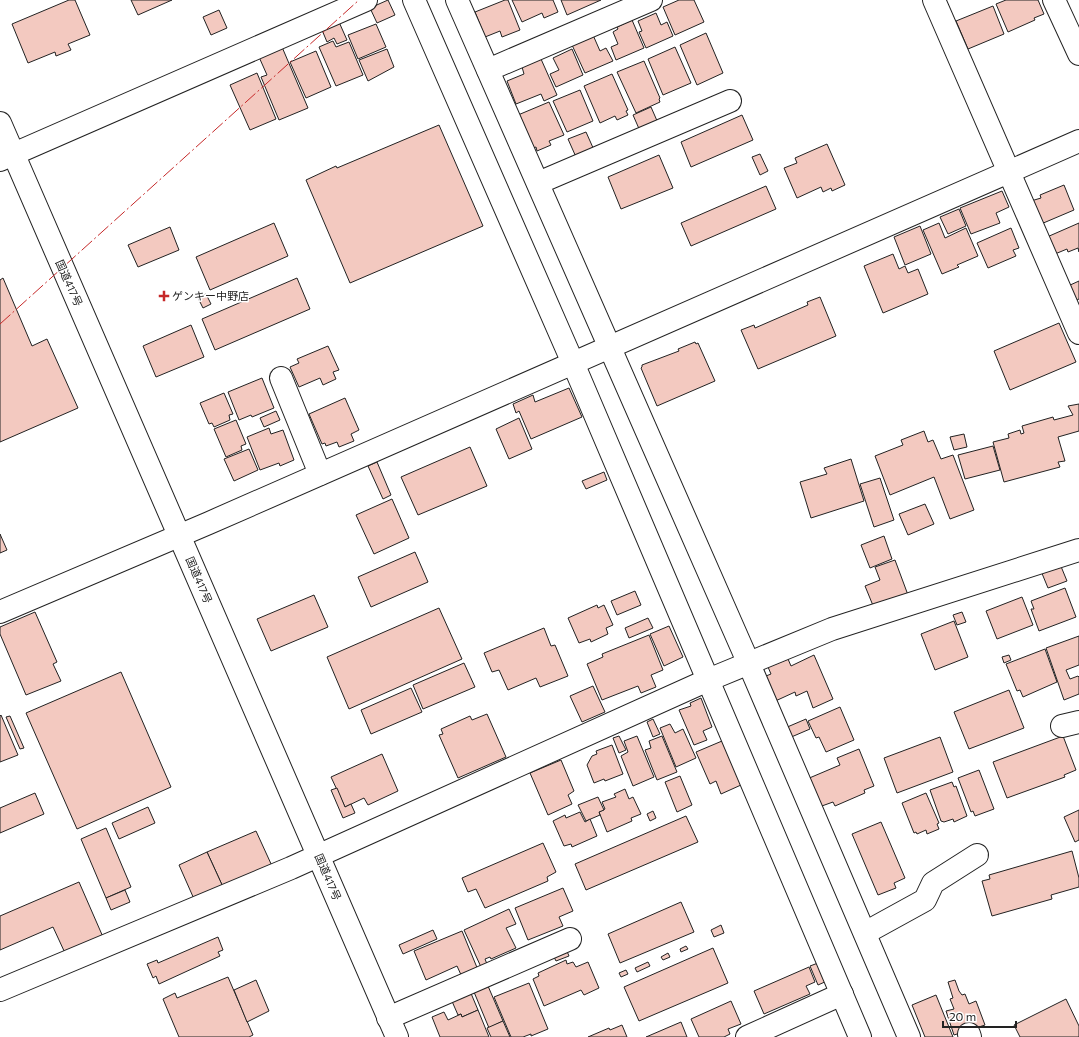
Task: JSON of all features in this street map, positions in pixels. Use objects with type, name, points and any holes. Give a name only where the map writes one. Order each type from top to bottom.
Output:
[{"type":"main road","points":[[7,157],[366,0]]},
{"type":"main road","points":[[414,0],[590,356],[727,672],[842,994],[860,1037]]},
{"type":"main road","points":[[457,0],[538,183],[590,356],[727,672],[865,933],[909,1037]]},
{"type":"main road","points":[[488,70],[651,0]]},
{"type":"main road","points":[[934,0],[1079,333]]},
{"type":"main road","points":[[1054,0],[1079,54]]},
{"type":"main road","points":[[538,183],[730,102]]},
{"type":"main road","name":"国道417号","points":[[0,123],[7,157],[180,536],[392,1028]]},
{"type":"main road","points":[[0,612],[180,536],[1079,141]]},
{"type":"main road","points":[[281,378],[320,474]]},
{"type":"main road","points":[[0,990],[318,855],[727,672],[832,629],[1079,550]]},
{"type":"main road","points":[[865,933],[925,900],[933,883],[977,855]]},
{"type":"main road","points":[[392,1028],[570,939]]},
{"type":"main road","points":[[748,1037],[842,994]]},
{"type":"building","points":[[69,0],[75,0],[90,35],[68,44],[71,50],[56,56],[55,52],[28,63],[12,24]]},
{"type":"building","points":[[131,0],[172,0],[138,15]]},
{"type":"building","points":[[388,0],[395,15],[377,23],[370,8]]},
{"type":"building","points":[[508,0],[520,30],[502,37],[500,31],[485,37],[475,12]]},
{"type":"building","points":[[512,0],[553,0],[558,12],[544,18],[542,13],[522,22]]},
{"type":"building","points":[[561,0],[601,0],[567,15]]},
{"type":"building","points":[[679,0],[694,0],[704,22],[675,35],[663,7]]},
{"type":"building","points":[[1006,0],[1038,0],[1044,14],[1034,18],[1035,20],[1008,32],[996,4]]},
{"type":"building","points":[[993,6],[1004,34],[968,49],[956,21]]},
{"type":"building","points":[[219,10],[227,28],[211,35],[203,17]]},
{"type":"building","points":[[656,13],[661,25],[667,22],[673,36],[646,48],[639,32],[642,31],[638,21]]},
{"type":"building","points":[[632,20],[644,48],[616,60],[611,47],[618,44],[613,32],[618,29],[617,27]]},
{"type":"building","points":[[339,22],[347,40],[337,44],[334,38],[327,42],[322,30]]},
{"type":"building","points":[[376,24],[386,47],[358,59],[348,35]]},
{"type":"building","points":[[706,33],[723,73],[697,85],[680,45]]},
{"type":"building","points":[[593,35],[600,51],[606,48],[613,61],[585,73],[572,45]]},
{"type":"building","points":[[333,41],[336,47],[349,42],[363,75],[336,86],[319,47]]},
{"type":"building","points":[[282,47],[308,108],[279,120],[261,77],[267,75],[259,57]]},
{"type":"building","points":[[675,47],[691,83],[663,95],[648,59]]},
{"type":"building","points":[[387,49],[394,67],[368,81],[359,60]]},
{"type":"building","points":[[572,49],[583,75],[556,87],[550,74],[559,70],[553,58]]},
{"type":"building","points":[[316,51],[331,87],[306,98],[290,62]]},
{"type":"building","points":[[541,59],[557,95],[544,101],[541,94],[516,104],[507,81],[524,74],[522,67]]},
{"type":"building","points":[[644,61],[660,98],[660,102],[636,113],[617,72]]},
{"type":"building","points":[[257,73],[276,119],[250,130],[230,85]]},
{"type":"building","points":[[612,74],[628,110],[626,111],[628,115],[617,120],[615,116],[600,123],[584,86]]},
{"type":"building","points":[[580,90],[593,121],[567,132],[553,101]]},
{"type":"building","points":[[549,102],[564,135],[549,141],[551,145],[537,151],[536,147],[533,148],[518,115]]},
{"type":"building","points":[[651,107],[658,123],[640,131],[633,115]]},
{"type":"building","points":[[742,115],[753,140],[691,167],[681,142]]},
{"type":"building","points":[[439,125],[483,226],[350,283],[306,180],[336,166],[337,168]]},
{"type":"building","points":[[586,132],[594,150],[576,157],[568,139]]},
{"type":"building","points":[[827,144],[845,185],[832,191],[831,188],[823,192],[821,187],[797,198],[784,168],[797,163],[795,158]]},
{"type":"building","points":[[760,154],[768,171],[760,175],[752,157]]},
{"type":"building","points":[[659,155],[673,188],[621,209],[608,177]]},
{"type":"building","points":[[1064,185],[1074,210],[1041,224],[1031,201],[1041,198],[1040,195]]},
{"type":"building","points":[[766,186],[776,209],[691,246],[681,223]]},
{"type":"building","points":[[1002,191],[1009,207],[996,213],[1000,223],[971,234],[960,208]]},
{"type":"building","points":[[959,209],[966,226],[948,234],[940,217]]},
{"type":"building","points":[[274,223],[288,256],[210,290],[196,257]]},
{"type":"building","points":[[939,223],[945,238],[966,228],[978,256],[957,265],[959,267],[942,274],[923,230]]},
{"type":"building","points":[[1079,223],[1079,252],[1078,248],[1068,252],[1067,249],[1055,254],[1047,237]]},
{"type":"building","points":[[920,226],[931,254],[905,265],[894,237]]},
{"type":"building","points":[[170,227],[179,250],[138,267],[128,245]]},
{"type":"building","points":[[1011,228],[1019,248],[1013,250],[1016,256],[988,268],[977,243]]},
{"type":"building","points":[[893,254],[899,269],[905,266],[908,273],[918,269],[928,294],[883,313],[864,266]]},
{"type":"building","points":[[3,278],[32,346],[47,339],[78,408],[0,442],[0,280]]},
{"type":"building","points":[[297,278],[310,309],[215,350],[202,319]]},
{"type":"building","points":[[1079,281],[1079,299],[1075,301],[1068,286]]},
{"type":"building","points":[[206,294],[211,304],[203,308],[198,298]]},
{"type":"building","points":[[820,297],[836,336],[758,369],[741,330],[754,325],[755,328],[808,305],[807,302]]},
{"type":"building","points":[[1059,323],[1076,362],[1010,390],[994,351]]},
{"type":"building","points":[[191,325],[204,357],[156,377],[143,346]]},
{"type":"building","points":[[695,342],[696,344],[698,343],[715,381],[657,406],[641,368],[642,365],[679,351],[678,349]]},
{"type":"building","points":[[328,346],[339,370],[333,372],[336,379],[323,385],[320,378],[299,387],[290,367],[299,363],[297,359]]},
{"type":"building","points":[[262,378],[274,408],[252,417],[251,415],[239,420],[228,392]]},
{"type":"building","points":[[569,388],[582,417],[531,439],[519,411],[516,413],[513,404],[533,395],[535,402]]},
{"type":"building","points":[[224,393],[233,414],[229,415],[230,420],[214,427],[212,423],[209,424],[200,403]]},
{"type":"building","points":[[345,398],[359,430],[351,434],[354,441],[339,447],[337,442],[326,446],[325,443],[322,444],[309,414]]},
{"type":"building","points":[[1079,404],[1079,431],[1058,437],[1065,461],[1058,462],[1060,467],[1004,482],[993,442],[1009,438],[1008,434],[1020,430],[1021,434],[1024,433],[1022,426],[1053,417],[1054,420],[1073,415],[1068,406]]},
{"type":"building","points":[[276,411],[280,420],[264,427],[260,418]]},
{"type":"building","points":[[519,418],[532,449],[509,459],[496,429]]},
{"type":"building","points":[[236,420],[246,444],[241,446],[242,450],[226,457],[214,429]]},
{"type":"building","points":[[269,428],[271,434],[283,430],[294,460],[280,466],[279,463],[260,470],[247,437]]},
{"type":"building","points":[[924,431],[928,442],[933,440],[941,459],[953,455],[974,510],[950,519],[934,477],[890,495],[875,456],[903,445],[901,440]]},
{"type":"building","points":[[964,434],[967,447],[954,450],[950,437]]},
{"type":"building","points":[[993,446],[1000,470],[965,479],[958,455]]},
{"type":"building","points":[[470,447],[487,486],[418,515],[401,477]]},
{"type":"building","points":[[249,449],[258,470],[234,481],[224,459]]},
{"type":"building","points":[[851,459],[864,501],[811,518],[800,482],[827,474],[824,468]]},
{"type":"building","points":[[377,462],[391,495],[383,499],[368,466]]},
{"type":"building","points":[[604,472],[607,480],[586,489],[582,481]]},
{"type":"building","points":[[880,478],[894,520],[874,527],[860,484]]},
{"type":"building","points":[[392,499],[409,538],[374,554],[356,515]]},
{"type":"building","points":[[925,504],[934,524],[908,535],[899,514]]},
{"type":"building","points":[[0,534],[7,550],[0,553]]},
{"type":"building","points":[[884,536],[892,559],[870,568],[861,545]]},
{"type":"building","points":[[415,552],[428,582],[371,607],[358,577]]},
{"type":"building","points":[[895,560],[908,595],[874,608],[865,586],[880,580],[875,567]]},
{"type":"building","points":[[1060,564],[1067,581],[1048,588],[1041,571]]},
{"type":"building","points":[[1065,588],[1076,617],[1039,631],[1031,609],[1034,609],[1031,601]]},
{"type":"building","points":[[635,591],[641,605],[617,615],[611,601]]},
{"type":"building","points":[[314,595],[328,627],[271,651],[257,619]]},
{"type":"building","points":[[1022,597],[1033,625],[997,639],[986,611]]},
{"type":"building","points":[[597,605],[598,608],[604,605],[613,625],[606,628],[608,634],[591,642],[590,639],[579,643],[568,618]]},
{"type":"building","points":[[439,608],[462,659],[349,709],[327,657]]},
{"type":"building","points":[[35,612],[57,662],[53,664],[61,681],[26,695],[0,634],[0,627]]},
{"type":"building","points":[[962,612],[966,622],[957,625],[953,615]]},
{"type":"building","points":[[648,618],[653,628],[629,638],[625,628]]},
{"type":"building","points":[[954,621],[968,657],[935,670],[921,634]]},
{"type":"building","points":[[669,626],[683,657],[664,666],[650,634]]},
{"type":"building","points":[[544,628],[551,646],[555,645],[568,676],[540,687],[536,678],[508,690],[499,670],[492,672],[484,653]]},
{"type":"building","points":[[649,635],[663,670],[651,675],[656,687],[641,693],[638,686],[602,700],[587,664],[603,657],[602,654]]},
{"type":"building","points":[[1079,636],[1079,665],[1066,670],[1070,679],[1079,677],[1079,694],[1064,700],[1046,648]]},
{"type":"building","points":[[1045,649],[1057,682],[1023,697],[1020,690],[1017,691],[1006,664]]},
{"type":"building","points":[[814,655],[833,699],[813,708],[807,691],[796,696],[795,692],[771,703],[761,678],[771,674],[768,667],[788,659],[791,666]]},
{"type":"building","points":[[1009,655],[1011,660],[1004,663],[1002,657]]},
{"type":"building","points":[[464,663],[475,687],[423,709],[413,685]]},
{"type":"building","points":[[121,672],[171,787],[77,829],[26,713]]},
{"type":"building","points":[[593,686],[605,712],[582,722],[570,696]]},
{"type":"building","points":[[411,688],[422,712],[371,734],[361,710]]},
{"type":"building","points":[[1009,690],[1024,728],[969,749],[954,712]]},
{"type":"building","points":[[701,698],[712,727],[703,731],[707,740],[694,745],[679,710],[691,706],[690,703]]},
{"type":"building","points":[[840,707],[854,740],[826,752],[819,737],[816,738],[808,721]]},
{"type":"building","points":[[487,714],[506,757],[458,778],[439,735],[443,734],[441,729],[470,716],[472,720]]},
{"type":"building","points":[[1,715],[18,755],[0,762],[0,716]]},
{"type":"building","points":[[10,716],[24,748],[20,749],[6,717]]},
{"type":"building","points":[[653,719],[660,734],[653,737],[647,722]]},
{"type":"building","points":[[806,719],[810,729],[789,738],[785,728]]},
{"type":"building","points":[[670,724],[675,733],[683,729],[696,758],[676,767],[660,728]]},
{"type":"building","points":[[619,736],[626,750],[619,753],[613,738]]},
{"type":"building","points":[[637,736],[654,777],[633,786],[621,756],[628,752],[624,741]]},
{"type":"building","points":[[662,736],[677,772],[657,780],[645,750],[651,748],[649,741]]},
{"type":"building","points":[[1063,736],[1076,770],[1064,775],[1065,777],[1007,798],[993,762]]},
{"type":"building","points":[[940,737],[953,772],[897,793],[884,758]]},
{"type":"building","points":[[722,741],[741,785],[721,794],[716,781],[710,784],[696,752]]},
{"type":"building","points":[[612,745],[623,774],[605,781],[604,779],[594,783],[587,765],[592,756],[597,754],[596,751]]},
{"type":"building","points":[[859,749],[874,786],[864,790],[865,793],[835,806],[833,802],[819,807],[807,779],[840,765],[837,758]]},
{"type":"building","points":[[382,754],[398,791],[368,805],[364,798],[345,807],[331,777]]},
{"type":"building","points":[[561,760],[574,791],[568,795],[572,804],[548,815],[530,773]]},
{"type":"building","points":[[979,770],[994,809],[975,816],[973,811],[971,812],[958,778]]},
{"type":"building","points":[[680,776],[692,805],[677,812],[665,782]]},
{"type":"building","points":[[952,782],[954,787],[956,786],[967,816],[954,822],[953,819],[944,822],[941,821],[930,790]]},
{"type":"building","points":[[337,788],[345,807],[351,804],[355,813],[343,818],[331,790]]},
{"type":"building","points":[[625,789],[629,799],[633,797],[641,814],[631,818],[632,821],[607,832],[599,812],[605,809],[602,802],[616,797],[614,794]]},
{"type":"building","points":[[35,793],[44,814],[0,833],[0,808]]},
{"type":"building","points":[[926,793],[939,823],[937,824],[939,829],[927,834],[926,830],[917,834],[916,832],[914,833],[902,803]]},
{"type":"building","points":[[598,797],[604,810],[599,812],[600,815],[586,821],[578,805]]},
{"type":"building","points":[[148,807],[155,823],[119,839],[112,823]]},
{"type":"building","points":[[1079,810],[1079,840],[1075,842],[1064,817]]},
{"type":"building","points":[[653,811],[656,818],[650,821],[647,814]]},
{"type":"building","points":[[580,812],[585,822],[590,819],[597,836],[572,847],[571,844],[564,846],[553,821],[565,815],[566,818]]},
{"type":"building","points":[[686,816],[698,842],[586,890],[575,864]]},
{"type":"building","points":[[881,822],[905,878],[894,883],[896,888],[878,895],[852,834]]},
{"type":"building","points":[[106,828],[131,887],[106,898],[81,839]]},
{"type":"building","points":[[256,831],[272,866],[223,887],[207,852]]},
{"type":"building","points":[[543,843],[556,872],[547,877],[548,881],[485,908],[476,889],[468,892],[462,878]]},
{"type":"building","points":[[1072,851],[1079,878],[1079,887],[1051,895],[1052,899],[992,916],[982,881],[990,879],[989,875]]},
{"type":"building","points":[[207,852],[223,887],[194,899],[179,865]]},
{"type":"building","points":[[79,882],[103,937],[65,953],[53,927],[0,950],[0,916]]},
{"type":"building","points":[[563,888],[573,911],[559,917],[563,926],[528,940],[515,908]]},
{"type":"building","points":[[125,890],[130,902],[111,910],[106,898]]},
{"type":"building","points":[[681,902],[694,932],[620,963],[608,934]]},
{"type":"building","points":[[509,909],[516,924],[506,928],[516,948],[491,959],[490,957],[485,959],[487,964],[481,967],[464,930]]},
{"type":"building","points":[[721,925],[724,933],[714,937],[711,930]]},
{"type":"building","points":[[433,930],[437,939],[403,954],[399,945]]},
{"type":"building","points":[[462,931],[478,970],[462,977],[457,966],[426,980],[414,951]]},
{"type":"building","points":[[218,937],[223,950],[218,952],[220,956],[159,984],[156,976],[153,978],[147,964],[157,960],[158,963]]},
{"type":"building","points":[[686,946],[688,949],[681,952],[680,949]]},
{"type":"building","points":[[713,948],[728,983],[639,1021],[624,987]]},
{"type":"building","points":[[566,949],[569,956],[556,961],[553,955]]},
{"type":"building","points":[[668,953],[670,957],[663,960],[661,957]]},
{"type":"building","points":[[566,960],[567,964],[573,962],[576,967],[588,962],[599,988],[584,995],[581,990],[544,1006],[533,979],[539,976],[538,973]]},
{"type":"building","points":[[648,962],[650,966],[637,972],[635,968]]},
{"type":"building","points":[[818,963],[827,981],[818,985],[810,966]]},
{"type":"building","points":[[809,967],[815,982],[806,986],[810,994],[764,1014],[754,991]]},
{"type":"building","points":[[626,970],[628,974],[621,977],[619,973]]},
{"type":"building","points":[[228,977],[253,1035],[249,1037],[179,1037],[163,999],[175,993],[177,998]]},
{"type":"building","points":[[256,980],[269,1011],[247,1022],[234,990]]},
{"type":"building","points":[[955,980],[959,991],[962,995],[965,994],[969,1004],[976,1001],[985,1025],[954,1035],[946,1011],[954,1009],[950,999],[953,998],[948,982]]},
{"type":"building","points":[[529,983],[548,1029],[531,1036],[531,1034],[523,1037],[511,1037],[494,997]]},
{"type":"building","points":[[488,986],[503,1021],[489,1028],[474,992]]},
{"type":"building","points":[[470,991],[478,1010],[462,1017],[461,1014],[458,1015],[451,999]]},
{"type":"building","points":[[936,995],[953,1037],[925,1037],[912,1005]]},
{"type":"building","points":[[1066,999],[1079,1026],[1079,1037],[1020,1037],[1014,1025]]},
{"type":"building","points":[[731,1001],[741,1024],[728,1029],[730,1034],[724,1037],[699,1037],[691,1019]]},
{"type":"building","points":[[478,1010],[489,1037],[440,1037],[432,1017],[444,1012],[448,1020],[461,1014],[462,1017]]},
{"type":"building","points":[[503,1021],[510,1037],[491,1037],[487,1028]]},
{"type":"building","points":[[681,1022],[687,1037],[646,1037]]},
{"type":"building","points":[[622,1025],[627,1037],[588,1037],[609,1028],[610,1030]]},
{"type":"power","points":[[0,324],[359,0]]},
{"type":"place","name":"ゲンキー中野店","points":[[164,296]]}]
